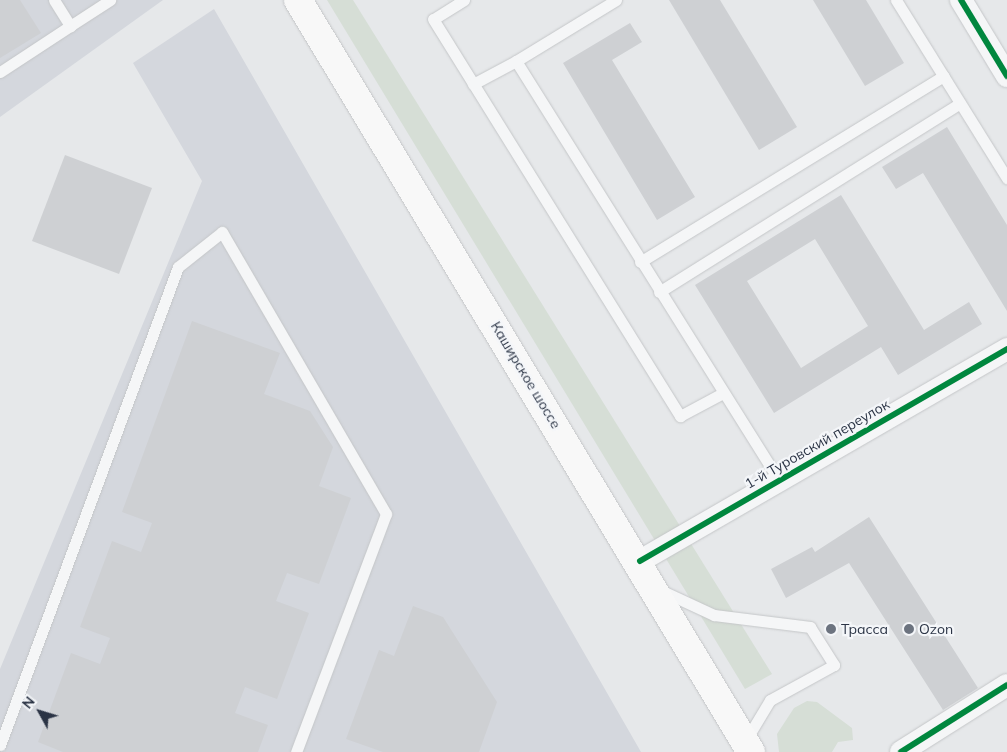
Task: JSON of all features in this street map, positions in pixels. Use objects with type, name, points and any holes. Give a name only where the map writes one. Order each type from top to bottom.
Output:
[{"type":"main road","name":"Каширское шоссе","points":[[298,0],[640,561],[652,586],[748,747]]},
{"type":"street","points":[[960,0],[1007,76]]},
{"type":"street","name":"1-й Туровский переулок","points":[[640,561],[1007,349]]},
{"type":"street","points":[[901,752],[1007,685]]},
{"type":"lane","points":[[54,0],[70,26]]},
{"type":"lane","points":[[0,72],[110,0]]},
{"type":"lane","points":[[464,0],[433,19],[680,416],[723,394]]},
{"type":"lane","points":[[473,84],[516,61],[616,0]]},
{"type":"lane","points":[[896,0],[1007,178]]},
{"type":"lane","points":[[516,61],[640,262],[779,480]]},
{"type":"lane","points":[[640,262],[944,76]]},
{"type":"lane","points":[[659,292],[960,103]]},
{"type":"lane","points":[[0,745],[178,267],[222,232],[386,514],[296,752]]},
{"type":"lane","points":[[652,586],[714,615],[810,627],[834,665],[770,700],[748,747]]},
{"type":"shaded area","points":[[0,0],[163,0],[0,117]]},
{"type":"shaded area","points":[[327,0],[353,0],[772,674],[745,689]]},
{"type":"shaded area","points":[[214,9],[641,752],[0,752],[0,669],[202,181],[133,63]]},
{"type":"shaded area","points":[[807,701],[817,702],[852,728],[853,740],[838,742],[832,752],[779,752],[777,734],[794,708]]},
{"type":"building","points":[[0,0],[20,0],[41,33],[0,58]]},
{"type":"building","points":[[669,0],[720,0],[797,127],[759,150]]},
{"type":"building","points":[[813,0],[866,0],[904,63],[865,86]]},
{"type":"building","points":[[630,23],[642,42],[612,60],[695,197],[657,220],[563,63]]},
{"type":"building","points":[[947,127],[1007,225],[1007,311],[923,173],[896,189],[882,167]]},
{"type":"building","points":[[65,155],[152,188],[119,274],[32,241]]},
{"type":"building","points":[[841,195],[924,330],[969,302],[982,324],[898,375],[881,347],[774,413],[695,285]],"holes":[[[815,239],[868,326],[801,368],[747,281]]]},
{"type":"building","points":[[192,321],[280,353],[264,394],[310,411],[333,447],[319,486],[351,498],[319,584],[287,573],[276,601],[309,613],[277,699],[245,687],[235,713],[268,725],[258,752],[63,752],[38,742],[71,653],[100,664],[110,638],[80,627],[112,541],[141,552],[152,523],[122,512]]},
{"type":"building","points":[[869,517],[978,688],[943,710],[849,563],[786,598],[771,569],[812,547],[815,552]]},
{"type":"building","points":[[413,606],[443,617],[497,702],[479,752],[383,752],[346,739],[379,650],[394,656]]},
{"type":"cycle path","points":[[961,0],[1007,76]]},
{"type":"cycle path","points":[[640,561],[1007,349]]},
{"type":"cycle path","points":[[901,752],[1007,685]]},
{"type":"place","name":"Трасса","points":[[831,629]]},
{"type":"place","name":"Ozon","points":[[909,629]]}]
